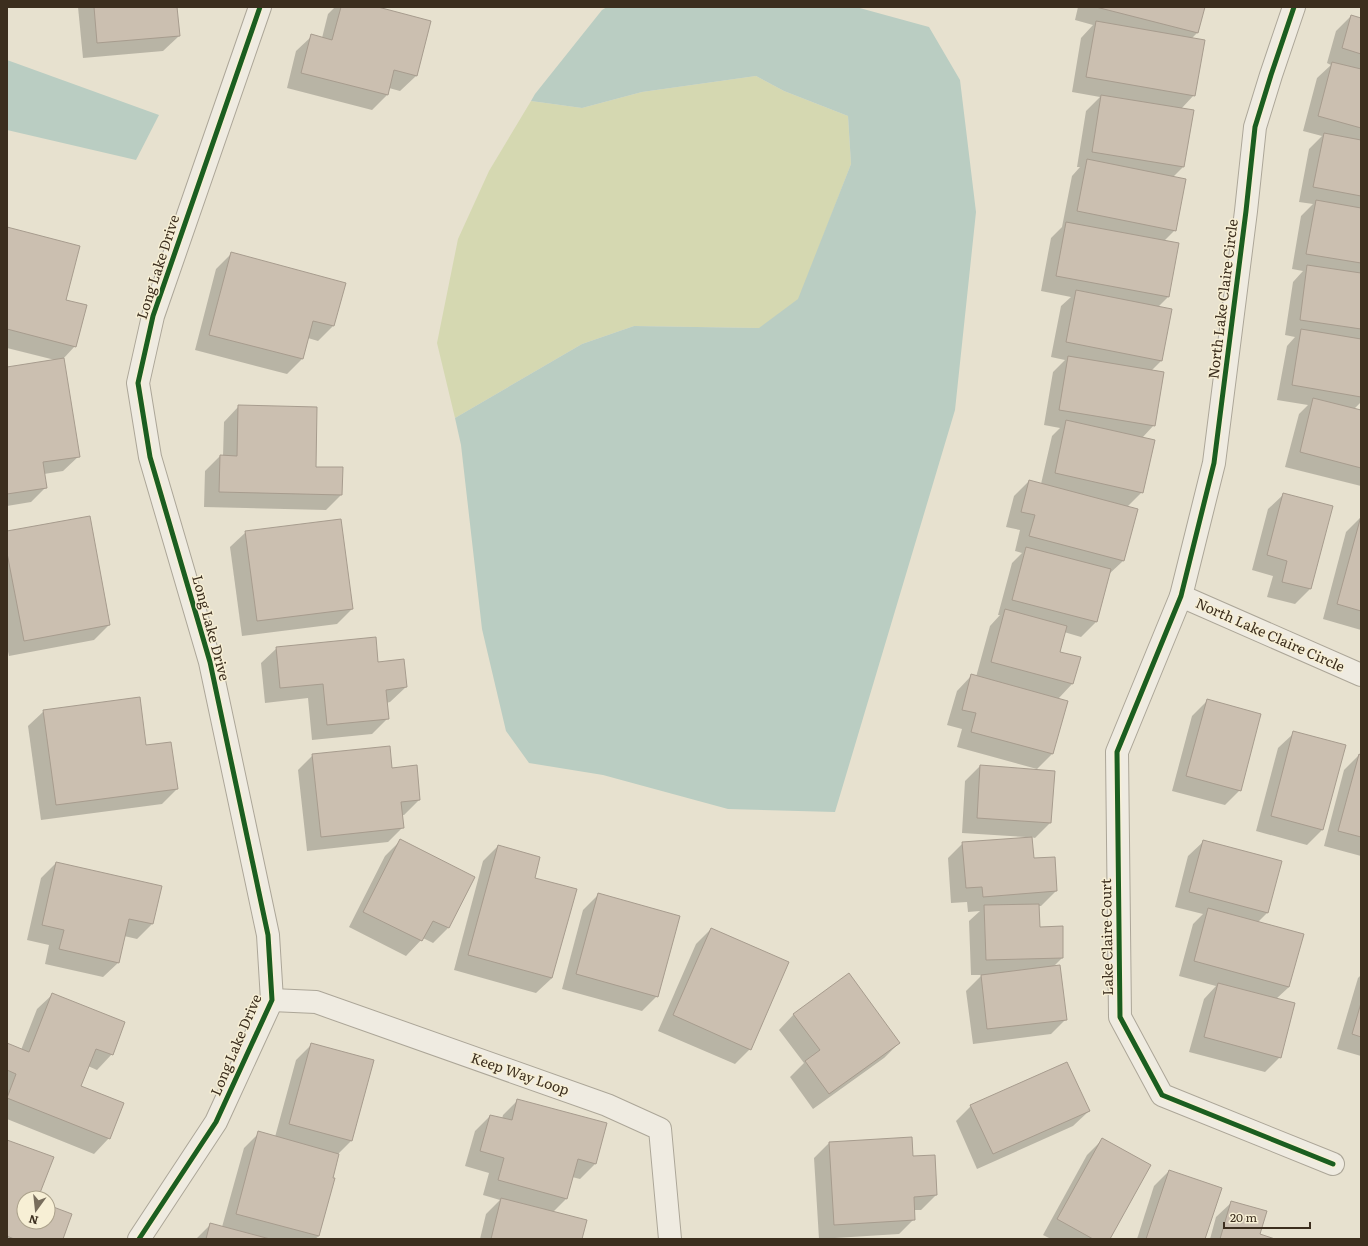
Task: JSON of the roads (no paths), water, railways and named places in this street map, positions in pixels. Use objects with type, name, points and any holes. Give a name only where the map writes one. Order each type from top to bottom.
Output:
[{"type":"street","name":"Long Lake Drive","points":[[139,1239],[216,1122],[272,1000],[268,935],[210,662],[150,457],[138,383],[153,316],[260,7]]},
{"type":"street","name":"North Lake Claire Circle","points":[[1294,7],[1255,127],[1246,212],[1214,463],[1180,596],[1361,675]]},
{"type":"street","name":"Lake Claire Court","points":[[1180,596],[1117,752],[1120,1016],[1162,1095],[1333,1164]]},
{"type":"street","name":"Keep Way Loop","points":[[272,1000],[316,1002],[607,1105],[660,1129],[670,1239]]}]
